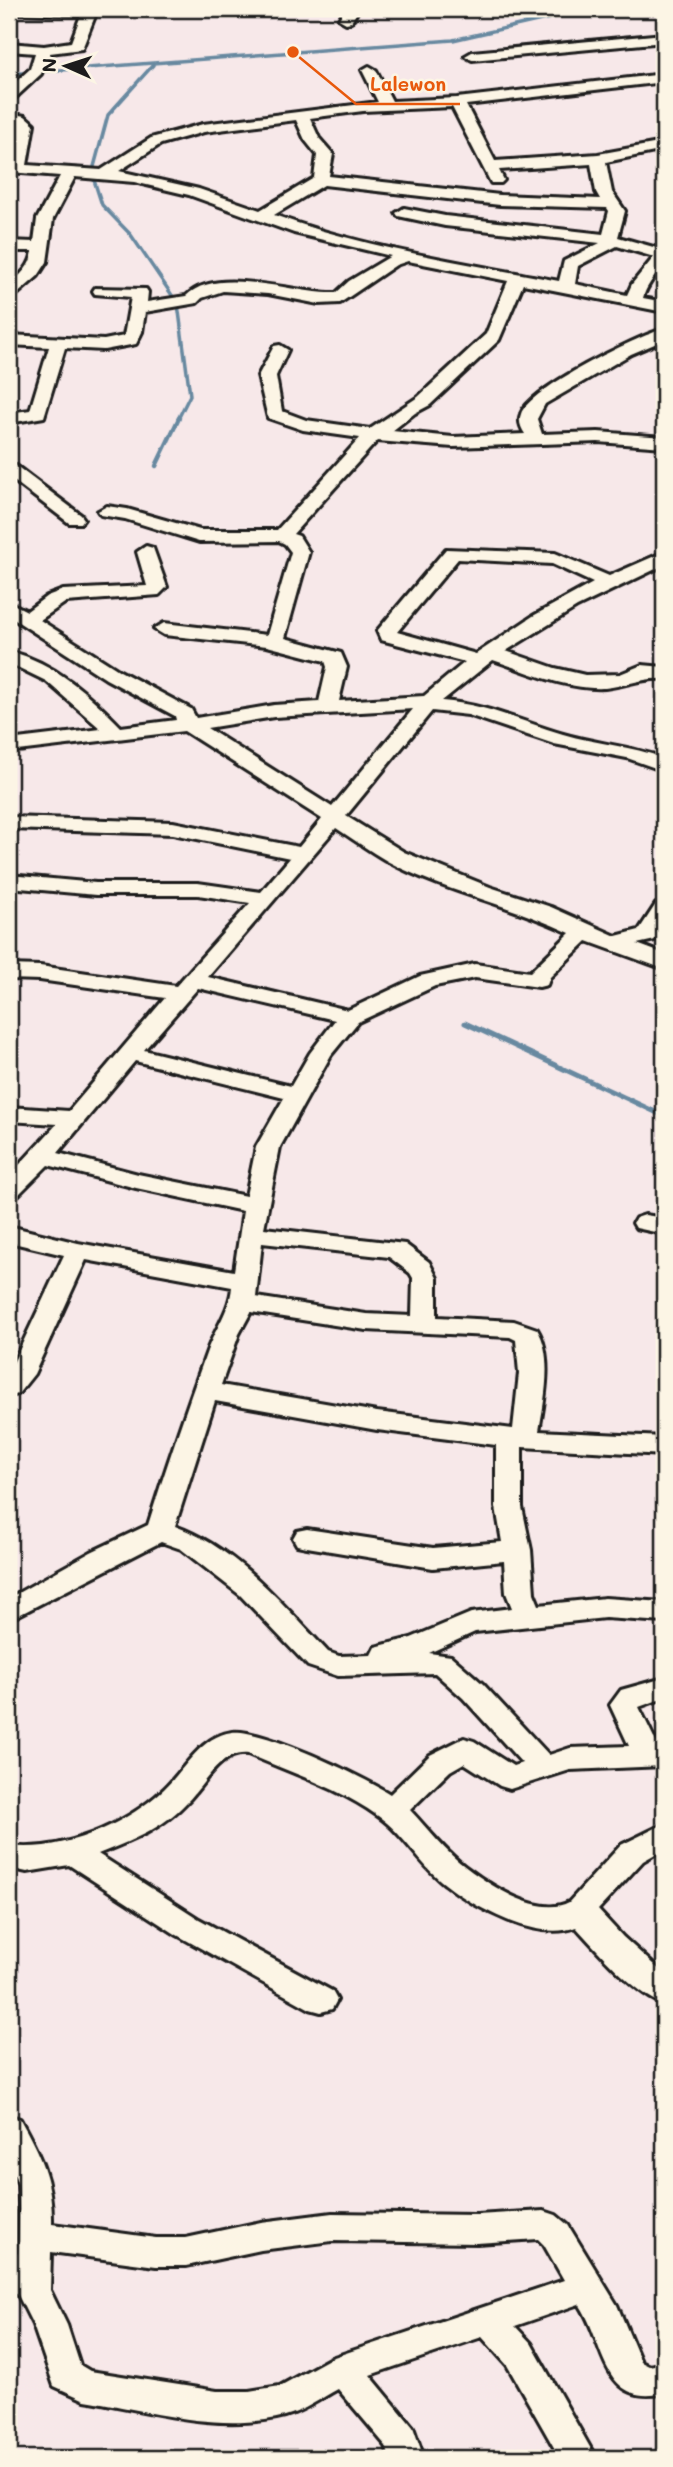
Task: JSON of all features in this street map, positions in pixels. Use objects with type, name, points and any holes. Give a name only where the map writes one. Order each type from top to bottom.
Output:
[{"type":"street","points":[[9,9],[90,10],[77,46],[45,50],[9,47]]},
{"type":"street","points":[[472,56],[664,38]]},
{"type":"street","points":[[9,96],[30,78],[43,62],[45,50]]},
{"type":"street","points":[[369,70],[387,106]]},
{"type":"street","points":[[105,174],[142,149],[171,136],[203,128],[664,78]]},
{"type":"street","points":[[457,102],[478,139],[500,188],[500,200]]},
{"type":"street","points":[[302,116],[312,139],[325,154],[321,180]]},
{"type":"street","points":[[9,117],[27,124],[13,168],[105,174],[163,183],[299,230],[407,256],[664,307]]},
{"type":"street","points":[[489,166],[598,159],[664,146]]},
{"type":"street","points":[[598,159],[604,192],[617,211],[612,240]]},
{"type":"street","points":[[9,293],[32,273],[43,247],[45,219],[69,172]]},
{"type":"street","points":[[262,216],[321,180],[500,200],[611,204]]},
{"type":"street","points":[[404,213],[445,221],[612,240],[664,255],[638,287],[634,299]]},
{"type":"street","points":[[566,287],[570,264],[612,240]]},
{"type":"street","points":[[9,246],[43,247]]},
{"type":"street","points":[[145,304],[191,300],[196,295],[222,286],[268,289],[319,299],[340,298],[355,284],[390,262],[407,256]]},
{"type":"street","points":[[282,535],[373,435],[391,425],[409,408],[424,401],[493,336],[517,278]]},
{"type":"street","points":[[101,291],[136,291],[145,304]]},
{"type":"street","points":[[9,340],[58,344],[124,343],[130,340],[145,304]]},
{"type":"street","points":[[537,439],[528,427],[527,418],[529,411],[540,400],[625,350],[664,334]]},
{"type":"street","points":[[9,418],[38,412],[58,344]]},
{"type":"street","points":[[281,350],[267,376],[274,414],[303,425],[453,442],[598,437],[664,442]]},
{"type":"street","points":[[9,469],[75,519]]},
{"type":"street","points":[[107,511],[127,514],[199,536],[282,535],[292,540],[300,552],[274,643]]},
{"type":"street","points":[[28,620],[63,596],[152,591],[159,587],[146,552]]},
{"type":"street","points":[[609,583],[555,559],[453,553],[387,631],[388,636],[484,656],[588,683],[607,684],[629,679],[643,673],[642,671],[664,673]]},
{"type":"street","points":[[9,1191],[43,1156],[304,854],[429,702],[484,656],[609,583],[664,558]]},
{"type":"street","points":[[9,608],[113,675],[184,713],[188,725],[396,858],[482,892],[543,912],[664,962]]},
{"type":"street","points":[[164,629],[274,643],[315,650],[334,657],[337,667],[328,708]]},
{"type":"street","points":[[9,657],[32,666],[80,697],[117,734]]},
{"type":"street","points":[[9,746],[188,725],[274,711],[429,702],[435,706],[471,709],[561,740],[632,753],[664,765]]},
{"type":"street","points":[[9,823],[173,828],[304,854]]},
{"type":"street","points":[[9,881],[96,889],[198,889],[265,899]]},
{"type":"street","points":[[616,943],[647,935],[664,909]]},
{"type":"street","points":[[160,1531],[187,1443],[244,1292],[251,1234],[268,1147],[321,1053],[350,1017],[445,976],[475,971],[539,980],[539,975],[584,931]]},
{"type":"street","points":[[9,972],[187,987],[350,1017]]},
{"type":"street","points":[[130,1053],[298,1094]]},
{"type":"street","points":[[9,1114],[75,1118]]},
{"type":"street","points":[[43,1156],[136,1181],[257,1206]]},
{"type":"street","points":[[9,1234],[244,1292],[330,1318],[514,1329],[528,1335],[531,1344],[531,1399],[517,1438],[509,1507],[517,1550],[520,1593],[529,1615]]},
{"type":"street","points":[[251,1234],[396,1250],[419,1268],[425,1278],[424,1325]]},
{"type":"street","points":[[9,1388],[21,1374],[78,1251]]},
{"type":"street","points":[[206,1391],[331,1416],[517,1438],[664,1446]]},
{"type":"street","points":[[9,1610],[160,1531],[191,1542],[250,1588],[317,1659],[338,1665],[441,1663]]},
{"type":"street","points":[[307,1538],[433,1558],[517,1550]]},
{"type":"street","points":[[338,1665],[417,1647],[471,1623],[605,1608],[664,1612]]},
{"type":"street","points":[[417,1647],[441,1663],[473,1691],[542,1766]]},
{"type":"street","points":[[392,1810],[440,1763],[464,1749],[510,1778],[570,1759],[656,1755],[624,1705],[631,1697],[664,1688]]},
{"type":"street","points":[[15,1864],[72,1852],[143,1823],[175,1796],[215,1751],[233,1742],[252,1744],[359,1788],[392,1810],[455,1876],[518,1913],[564,1919],[580,1910],[632,1853],[664,1835]]},
{"type":"street","points":[[72,1852],[188,1927],[321,2000]]},
{"type":"street","points":[[580,1910],[612,1946],[664,1992]]},
{"type":"street","points":[[9,2129],[24,2156],[34,2184],[25,2259],[33,2290],[50,2325],[66,2375],[85,2385],[217,2407],[249,2407],[285,2400],[342,2369],[586,2287]]},
{"type":"street","points":[[25,2259],[186,2252],[261,2236],[332,2227],[477,2229],[544,2225],[556,2235],[605,2316],[624,2369],[635,2379],[650,2383],[664,2378]]},
{"type":"street","points":[[487,2319],[519,2354],[579,2458]]},
{"type":"street","points":[[342,2369],[401,2438],[407,2458]]},
{"type":"waterway","points":[[9,74],[453,40],[590,9]]},
{"type":"waterway","points":[[153,65],[108,115],[92,174],[102,205],[131,235],[178,304],[190,395],[178,419]]},
{"type":"waterway","points":[[156,466],[179,418]]},
{"type":"waterway","points":[[465,1023],[664,1116]]},
{"type":"place","name":"Lalewon","points":[[293,52]]}]
